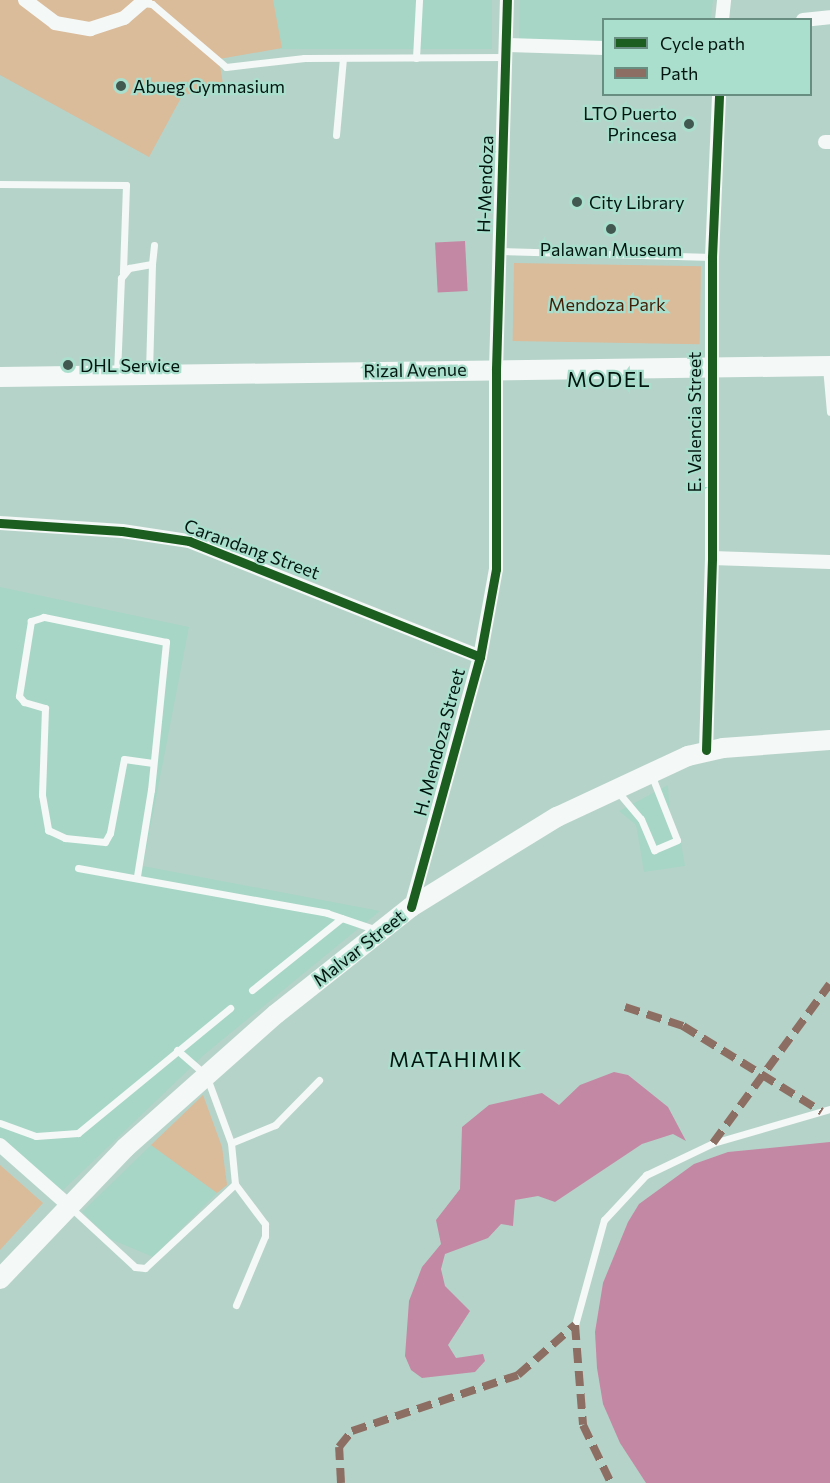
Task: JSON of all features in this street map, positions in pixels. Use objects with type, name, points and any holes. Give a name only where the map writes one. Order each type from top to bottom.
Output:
[{"type":"main road","name":"Rizal Avenue","points":[[0,377],[149,372],[828,366]]},
{"type":"main road","name":"Malvar Street","points":[[0,1279],[68,1205],[206,1075],[411,907],[557,817],[650,772],[706,750],[830,741]]},
{"type":"street","points":[[25,0],[45,17],[78,29],[113,24],[143,2]]},
{"type":"street","name":"H-Mendoza","points":[[496,369],[507,0]]},
{"type":"street","points":[[722,18],[724,0]]},
{"type":"street","points":[[812,19],[830,17]]},
{"type":"street","points":[[506,51],[602,48]]},
{"type":"street","name":"E. Valencia Street","points":[[706,750],[712,558],[710,368],[712,257],[719,96]]},
{"type":"street","name":"H. Mendoza Street","points":[[411,907],[480,657],[496,569],[496,369]]},
{"type":"street","name":"Carandang Street","points":[[0,524],[122,531],[189,541],[480,657]]},
{"type":"street","points":[[712,558],[830,562]]},
{"type":"street","points":[[0,1145],[68,1205]]},
{"type":"lane","points":[[417,58],[418,0]]},
{"type":"lane","points":[[143,2],[152,4],[226,67],[343,58],[417,58],[506,51]]},
{"type":"lane","points":[[336,135],[343,58]]},
{"type":"lane","points":[[0,184],[126,184],[117,373]]},
{"type":"lane","points":[[149,372],[154,245]]},
{"type":"lane","points":[[499,251],[712,257]]},
{"type":"lane","points":[[123,273],[152,264]]},
{"type":"lane","points":[[828,366],[830,412]]},
{"type":"lane","points":[[136,876],[153,764],[166,642],[45,617],[31,621],[19,696],[24,702],[45,708],[42,795],[48,830],[65,838],[105,842],[110,833],[124,759],[153,764]]},
{"type":"lane","points":[[615,788],[641,819],[654,850],[677,840],[650,772]]},
{"type":"lane","points":[[78,868],[136,876],[342,918],[380,931]]},
{"type":"lane","points":[[252,990],[342,918]]},
{"type":"lane","points":[[0,1123],[36,1136],[78,1133],[230,1008]]},
{"type":"lane","points":[[177,1050],[206,1075],[231,1143],[235,1184],[267,1231],[236,1305]]},
{"type":"lane","points":[[231,1143],[275,1125],[319,1080]]},
{"type":"lane","points":[[575,1325],[604,1220],[646,1175],[713,1143],[830,1109]]},
{"type":"lane","points":[[68,1205],[135,1267],[145,1268],[235,1184]]},
{"type":"shaded area","points":[[273,0],[492,0],[492,49],[273,49]]},
{"type":"shaded area","points":[[520,0],[713,0],[711,18],[602,18],[602,42],[519,42]]},
{"type":"shaded area","points":[[465,241],[468,291],[438,293],[435,243]]},
{"type":"shaded area","points":[[0,587],[189,627],[143,866],[380,911],[205,1054],[60,1193],[0,1139]]},
{"type":"shaded area","points":[[668,785],[670,816],[681,843],[685,866],[644,872],[636,825],[619,811]]},
{"type":"shaded area","points":[[614,1072],[628,1075],[668,1107],[686,1141],[673,1134],[642,1144],[555,1202],[538,1196],[515,1200],[513,1226],[501,1224],[488,1238],[445,1254],[441,1269],[445,1286],[470,1311],[448,1345],[456,1358],[483,1354],[485,1361],[475,1372],[422,1378],[411,1370],[405,1356],[409,1301],[422,1267],[441,1244],[436,1220],[460,1189],[462,1127],[489,1105],[542,1093],[559,1105],[580,1085]]},
{"type":"shaded area","points":[[830,1142],[830,1483],[646,1483],[620,1443],[603,1404],[597,1368],[595,1332],[603,1283],[628,1222],[639,1204],[694,1164],[728,1152]]},
{"type":"shaded area","points":[[151,1145],[217,1193],[153,1257],[110,1239],[82,1212]]},
{"type":"green space","points":[[0,0],[273,0],[282,48],[219,59],[223,84],[182,96],[149,157],[0,75]]},
{"type":"green space","name":"Mendoza Park","points":[[514,263],[701,266],[700,344],[513,341]]},
{"type":"green space","points":[[203,1095],[222,1147],[227,1185],[217,1193],[151,1145]]},
{"type":"green space","points":[[0,1165],[43,1203],[0,1250]]},
{"type":"marked path","points":[[713,1143],[830,984]]},
{"type":"marked path","points":[[625,1007],[683,1026],[822,1112]]},
{"type":"marked path","points":[[575,1325],[583,1425],[611,1483]]},
{"type":"marked path","points":[[341,1483],[339,1447],[352,1431],[518,1375],[575,1325]]},
{"type":"cycle path","points":[[411,907],[480,657],[496,569],[496,369],[507,0]]},
{"type":"cycle path","points":[[706,750],[712,558],[712,257],[719,96]]},
{"type":"cycle path","points":[[0,523],[122,531],[189,541],[480,657]]},
{"type":"place","name":"Abueg Gymnasium","points":[[121,86]]},
{"type":"place","name":"LTO Puerto Princesa","points":[[689,124]]},
{"type":"place","name":"City Library","points":[[577,202]]},
{"type":"place","name":"Palawan Museum","points":[[611,229]]},
{"type":"place","name":"DHL Service","points":[[68,365]]},
{"type":"district","name":"MODEL","points":[[609,379]]},
{"type":"district","name":"MATAHIMIK","points":[[456,1059]]}]
